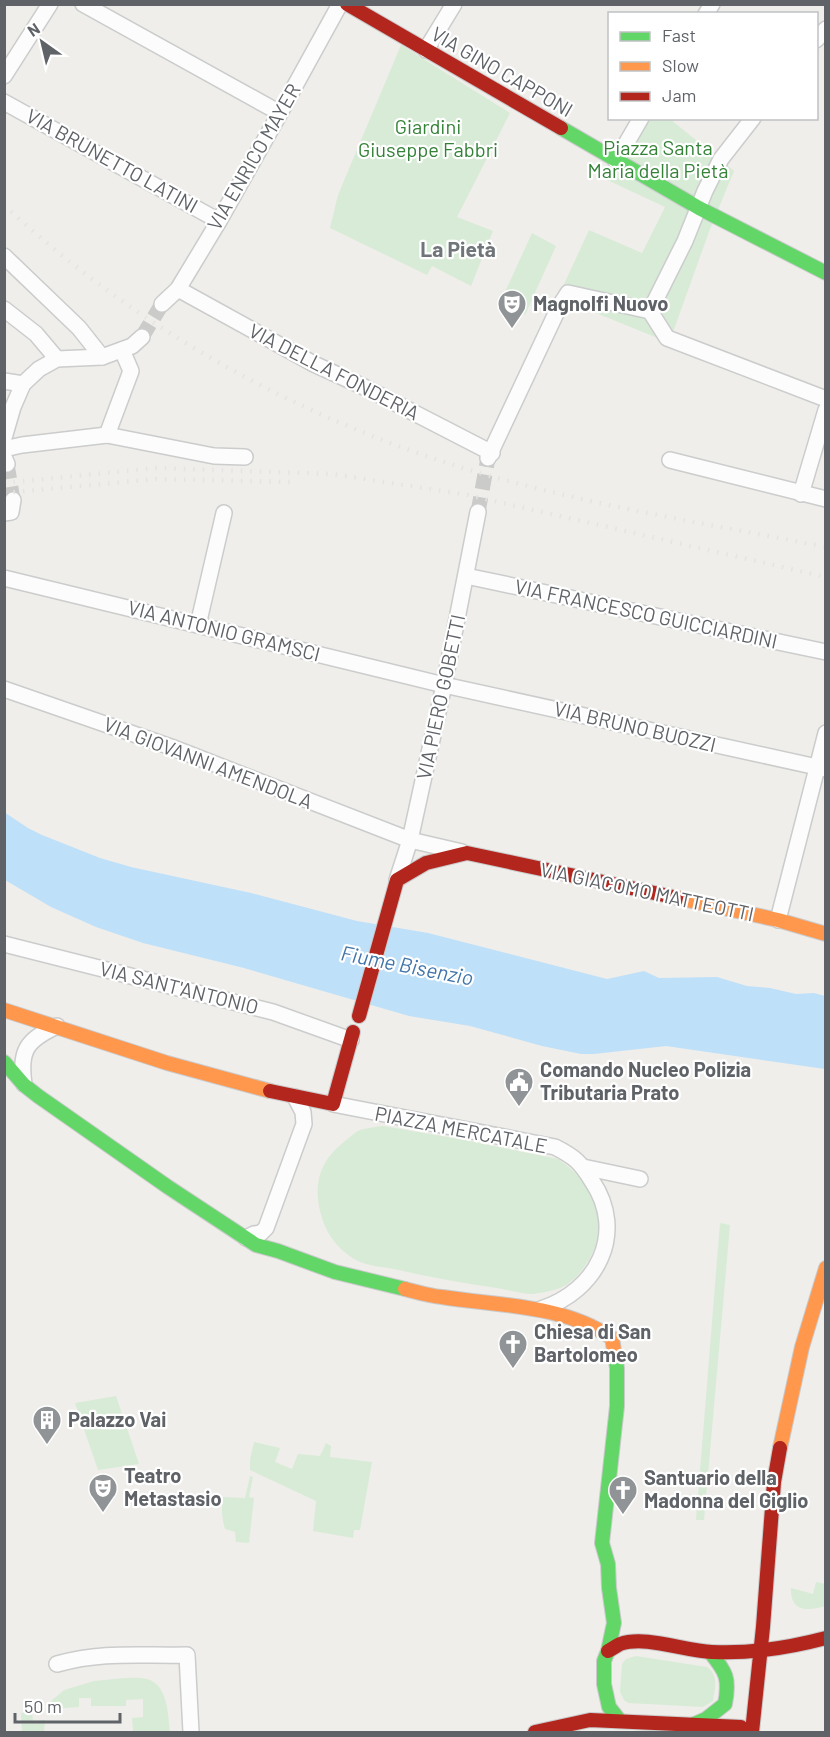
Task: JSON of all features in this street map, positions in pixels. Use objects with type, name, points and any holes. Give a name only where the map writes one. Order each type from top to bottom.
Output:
[{"type":"street","points":[[4,76],[50,4]]},
{"type":"street","points":[[83,4],[280,113]]},
{"type":"street","name":"VIA ENRICO MAYER","points":[[162,304],[178,289],[219,221],[340,4]]},
{"type":"street","name":"VIA GINO CAPPONI","points":[[348,4],[699,208],[825,273]]},
{"type":"street","points":[[426,50],[454,4]]},
{"type":"street","name":"VIA BRUNETTO LATINI","points":[[4,102],[219,221]]},
{"type":"street","points":[[616,161],[640,120]]},
{"type":"street","points":[[751,120],[720,159],[685,241],[650,311],[667,338],[825,399]]},
{"type":"street","points":[[4,256],[79,328],[102,357]]},
{"type":"street","name":"VIA DELLA FONDERIA","points":[[178,289],[314,364],[364,387],[490,456],[559,307],[568,293],[650,311]]},
{"type":"street","points":[[4,309],[36,334],[57,359]]},
{"type":"street","points":[[4,438],[23,384],[39,369],[57,359],[102,357],[132,346],[141,337]]},
{"type":"street","points":[[107,435],[131,371],[122,350]]},
{"type":"street","points":[[4,381],[23,384]]},
{"type":"street","points":[[801,494],[825,410]]},
{"type":"street","points":[[5,457],[22,445],[107,435],[214,456],[245,457]]},
{"type":"street","points":[[670,460],[825,499]]},
{"type":"street","name":"VIA PIERO GOBETTI","points":[[397,880],[410,840],[444,685],[478,512]]},
{"type":"street","points":[[198,625],[224,513]]},
{"type":"street","name":"VIA FRANCESCO GUICCIARDINI","points":[[466,576],[825,652]]},
{"type":"street","name":"VIA ANTONIO GRAMSCI","points":[[4,578],[444,685]]},
{"type":"street","name":"VIA BRUNO BUOZZI","points":[[444,685],[821,768]]},
{"type":"street","name":"VIA GIOVANNI AMENDOLA","points":[[4,689],[171,747],[410,840]]},
{"type":"street","points":[[778,920],[821,768],[825,733]]},
{"type":"street","name":"VIA GIACOMO MATTEOTTI","points":[[410,840],[778,920],[825,934]]},
{"type":"street","name":"VIA GIACOMO MATTEOTTI","points":[[397,880],[426,863],[467,853]]},
{"type":"street","points":[[359,1016],[397,880]]},
{"type":"street","name":"VIA SANT'ANTONIO","points":[[4,944],[273,1012],[352,1036]]},
{"type":"street","name":"PIAZZA MERCATALE","points":[[4,1010],[219,1077],[295,1097],[555,1147],[572,1155],[600,1192],[608,1223],[601,1259],[583,1284],[569,1297],[540,1309]]},
{"type":"street","points":[[24,1085],[21,1066],[24,1053],[42,1033],[57,1026]]},
{"type":"street","points":[[333,1104],[352,1036]]},
{"type":"street","name":"PIAZZA MERCATALE","points":[[4,1062],[24,1085],[38,1096],[256,1245],[335,1272],[439,1303],[540,1309],[599,1329],[612,1338],[617,1368],[617,1406],[602,1543],[608,1564],[614,1623],[608,1651]]},
{"type":"street","points":[[246,1238],[261,1233],[266,1228],[304,1124],[303,1112],[295,1097]]},
{"type":"street","points":[[583,1167],[640,1179]]},
{"type":"street","points":[[752,1732],[764,1627],[777,1461],[800,1356],[825,1268]]},
{"type":"street","points":[[620,1721],[609,1707],[604,1684],[604,1660],[608,1651],[621,1644],[639,1641],[710,1652],[760,1652],[793,1647],[825,1638]]},
{"type":"street","points":[[710,1652],[736,1679]]},
{"type":"street","points":[[691,1726],[706,1719],[725,1704],[736,1679],[760,1652]]},
{"type":"street","points":[[57,1664],[78,1658],[117,1654],[186,1655],[191,1732]]},
{"type":"street","points":[[535,1732],[620,1721],[741,1727],[745,1732]]},
{"type":"green space","name":"Giardini Giuseppe Fabbri","points":[[401,45],[510,113],[457,217],[493,231],[471,286],[432,266],[427,275],[330,228],[338,195]]},
{"type":"green space","name":"Piazza Santa Maria della Pietà","points":[[632,120],[671,120],[734,171],[710,229],[673,332],[667,338],[660,339],[569,302],[554,306],[589,230],[642,253],[665,207],[603,178],[609,156]]},
{"type":"green space","points":[[532,233],[556,246],[525,315],[500,303]]},
{"type":"green space","points":[[383,1126],[558,1159],[568,1166],[590,1193],[597,1215],[597,1239],[584,1268],[573,1280],[560,1288],[529,1294],[371,1265],[352,1258],[337,1244],[325,1227],[318,1198],[319,1177],[328,1158],[352,1135],[360,1130]]},
{"type":"green space","points":[[720,1223],[730,1225],[704,1520],[696,1520]]},
{"type":"green space","points":[[116,1396],[139,1464],[98,1470],[75,1403]]},
{"type":"green space","points":[[254,1442],[280,1448],[275,1462],[292,1469],[298,1454],[320,1456],[326,1443],[331,1446],[330,1457],[372,1462],[360,1530],[354,1530],[353,1538],[313,1531],[316,1501],[250,1470]]},
{"type":"green space","points":[[250,1476],[253,1477],[249,1497],[254,1498],[249,1543],[236,1542],[235,1532],[225,1529],[222,1513],[223,1497],[245,1498]]},
{"type":"green space","points":[[816,1582],[825,1584],[825,1606],[807,1609],[797,1606],[791,1588],[813,1594]]},
{"type":"green space","points":[[636,1656],[707,1667],[715,1678],[713,1701],[703,1707],[628,1703],[620,1692],[622,1664],[626,1659]]},
{"type":"green space","points":[[125,1678],[147,1679],[156,1684],[164,1695],[170,1732],[133,1732],[132,1718],[143,1717],[143,1699],[126,1700],[126,1706],[91,1706],[91,1698],[79,1698],[79,1707],[49,1709],[49,1703],[64,1690],[94,1681]]},
{"type":"green space","points":[[32,1712],[33,1721],[45,1720],[44,1732],[22,1732],[21,1713]]},
{"type":"water","name":"Fiume Bisenzio","points":[[4,812],[42,835],[100,858],[131,867],[251,893],[357,921],[428,933],[607,979],[644,971],[659,978],[717,977],[747,986],[825,996],[825,1069],[666,1046],[581,1054],[470,1026],[409,1016],[244,968],[143,943],[96,927],[51,907],[5,880]]},
{"type":"tunnel","points":[[142,337],[162,304]]},
{"type":"tunnel","points":[[478,512],[488,458]]},
{"type":"tunnel","points":[[7,464],[13,500]]},
{"type":"railway","points":[[4,205],[52,247],[155,324],[210,358],[267,388],[324,416],[384,441],[444,462],[538,489],[826,547]]},
{"type":"railway","points":[[4,483],[157,468],[333,474],[468,495],[826,577]]},
{"type":"railway","points":[[4,493],[156,479],[291,482]]},
{"type":"traffic: fast","points":[[561,128],[699,208],[826,273]]},
{"type":"traffic: fast","points":[[4,1062],[24,1085],[38,1096],[256,1245],[335,1272],[405,1289]]},
{"type":"traffic: fast","points":[[615,1356],[617,1406],[602,1543],[608,1564],[614,1623],[604,1661],[604,1684],[609,1707],[620,1721]]},
{"type":"traffic: fast","points":[[692,1725],[706,1719],[725,1704],[727,1681],[720,1665],[710,1652]]},
{"type":"traffic: slow","points":[[678,898],[778,920],[826,934]]},
{"type":"traffic: slow","points":[[4,1010],[167,1063],[270,1091]]},
{"type":"traffic: slow","points":[[780,1448],[802,1347],[826,1268]]},
{"type":"traffic: slow","points":[[405,1289],[423,1294],[551,1312],[593,1327],[612,1338],[615,1356]]},
{"type":"traffic: jam","points":[[347,4],[561,128]]},
{"type":"traffic: jam","points":[[359,1016],[397,880],[426,863],[467,853],[678,898]]},
{"type":"traffic: jam","points":[[270,1091],[333,1104],[353,1032]]},
{"type":"traffic: jam","points":[[752,1732],[774,1482],[780,1448]]},
{"type":"traffic: jam","points":[[608,1651],[620,1644],[641,1641],[701,1651],[741,1652],[784,1647],[826,1638]]},
{"type":"traffic: jam","points":[[535,1732],[590,1720],[741,1727],[745,1732]]},
{"type":"place","name":"Magnolfi Nuovo","points":[[512,330]]},
{"type":"place","name":"Comando Nucleo Polizia Tributaria Prato","points":[[519,1108]]},
{"type":"place","name":"Chiesa di San Bartolomeo","points":[[513,1370]]},
{"type":"place","name":"Palazzo Vai","points":[[47,1446]]},
{"type":"place","name":"Teatro Metastasio","points":[[103,1514]]},
{"type":"place","name":"Santuario della Madonna del Giglio","points":[[623,1516]]},
{"type":"district","name":"La Pietà","points":[[458,250]]}]
